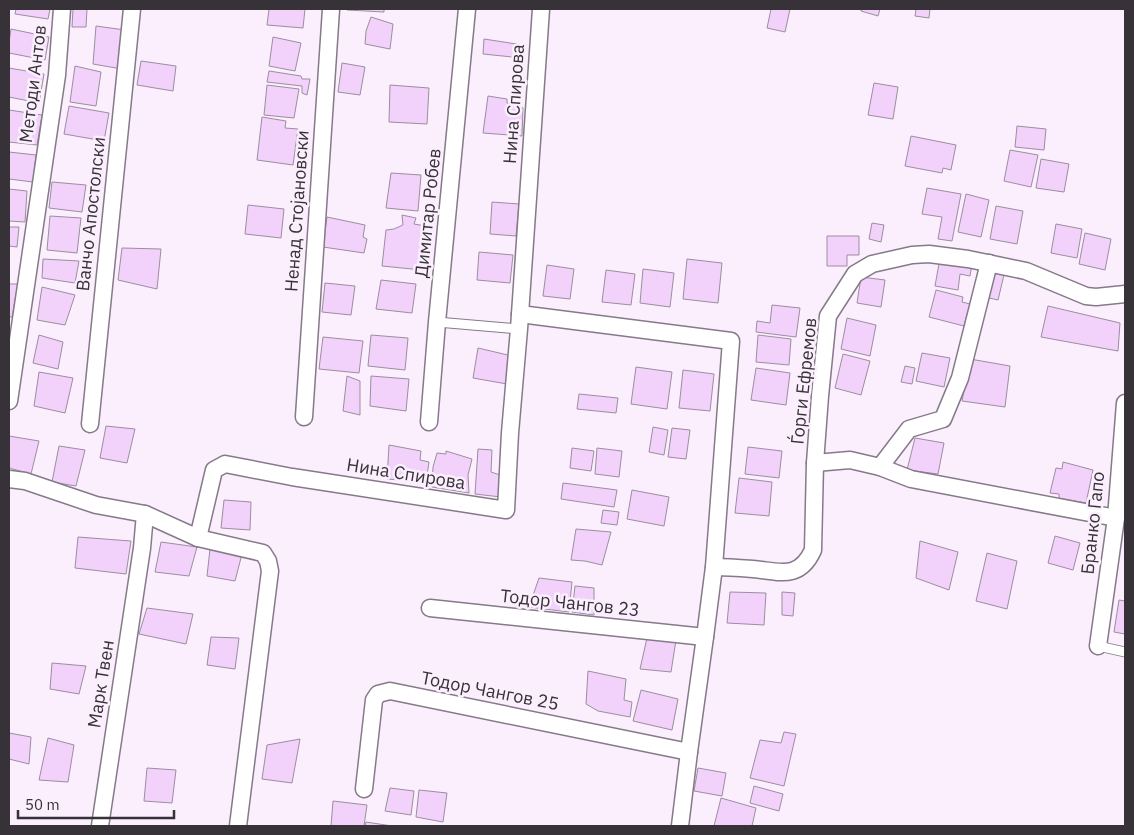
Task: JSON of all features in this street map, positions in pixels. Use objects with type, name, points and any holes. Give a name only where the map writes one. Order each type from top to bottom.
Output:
[{"type":"street","name":"Методи Антов","points":[[9,401],[57,74],[62,9]]},
{"type":"street","name":"Ванчо Апостолски","points":[[90,424],[132,9]]},
{"type":"street","name":"Ненад Стојановски","points":[[304,417],[331,9]]},
{"type":"street","name":"Димитар Робев","points":[[429,422],[468,9]]},
{"type":"street","name":"Нина Спирова","points":[[198,538],[214,470],[225,464],[292,477],[506,510],[541,9]]},
{"type":"street","name":"Ѓорги Ефремов","points":[[714,567],[755,569],[782,573],[793,571],[810,557],[813,550],[815,463],[828,316],[855,274],[872,264],[912,255],[929,254],[1026,271],[1086,296],[1096,297],[1125,294]]},
{"type":"street","points":[[880,467],[910,429],[943,419],[960,378],[989,264]]},
{"type":"street","points":[[519,321],[731,341],[714,567],[688,752],[680,826]]},
{"type":"street","name":"Бранко Гапо","points":[[1098,646],[1116,518],[1125,403]]},
{"type":"street","points":[[815,463],[850,460],[880,467],[911,479],[1116,518]]},
{"type":"street","points":[[9,479],[25,482],[96,505],[145,514],[198,538],[263,553],[268,561],[270,571],[238,826]]},
{"type":"street","name":"Марк Твен","points":[[100,826],[142,548],[145,514]]},
{"type":"street","name":"Тодор Чангов 23","points":[[430,608],[705,637]]},
{"type":"street","name":"Тодор Чангов 25","points":[[364,789],[374,700],[378,694],[390,692],[688,752]]},
{"type":"lane","points":[[437,322],[519,321]]},
{"type":"lane","points":[[1098,646],[1125,652]]},
{"type":"building","points":[[16,9],[50,9],[48,19],[15,14]]},
{"type":"building","points":[[73,9],[87,9],[86,27],[72,27]]},
{"type":"building","points":[[269,9],[305,9],[303,28],[267,25]]},
{"type":"building","points":[[384,9],[384,12],[347,10]]},
{"type":"building","points":[[771,9],[790,9],[785,32],[767,28]]},
{"type":"building","points":[[861,9],[880,9],[878,16],[861,11]]},
{"type":"building","points":[[916,9],[930,9],[929,18],[915,16]]},
{"type":"building","points":[[371,17],[393,24],[390,49],[365,44],[366,31]]},
{"type":"building","points":[[96,26],[125,30],[122,69],[93,64]]},
{"type":"building","points":[[11,29],[49,37],[45,60],[9,53]]},
{"type":"building","points":[[273,37],[301,43],[295,71],[269,66]]},
{"type":"building","points":[[484,39],[523,45],[522,58],[483,54]]},
{"type":"building","points":[[141,61],[176,66],[173,91],[137,85]]},
{"type":"building","points":[[342,63],[365,67],[360,95],[338,92]]},
{"type":"building","points":[[75,66],[101,72],[96,106],[70,102]]},
{"type":"building","points":[[9,68],[44,74],[39,103],[9,97]]},
{"type":"building","points":[[269,71],[301,76],[302,79],[310,79],[307,95],[302,93],[302,86],[267,82]]},
{"type":"building","points":[[874,83],[898,87],[893,119],[868,115]]},
{"type":"building","points":[[267,85],[299,89],[294,118],[264,115]]},
{"type":"building","points":[[390,85],[429,88],[427,124],[389,122]]},
{"type":"building","points":[[488,96],[507,99],[507,103],[523,108],[522,136],[483,133]]},
{"type":"building","points":[[69,106],[109,113],[104,141],[64,134]]},
{"type":"building","points":[[9,110],[42,115],[37,145],[9,142]]},
{"type":"building","points":[[262,117],[286,121],[285,128],[298,129],[293,165],[257,160]]},
{"type":"building","points":[[1017,126],[1046,129],[1044,150],[1015,147]]},
{"type":"building","points":[[911,136],[956,145],[951,170],[943,168],[942,173],[905,166]]},
{"type":"building","points":[[1010,150],[1038,155],[1031,187],[1004,181]]},
{"type":"building","points":[[9,152],[36,155],[33,182],[9,179]]},
{"type":"building","points":[[1041,159],[1069,164],[1064,192],[1036,188]]},
{"type":"building","points":[[391,173],[421,175],[418,211],[386,208]]},
{"type":"building","points":[[52,182],[86,185],[82,212],[49,208]]},
{"type":"building","points":[[927,188],[961,194],[952,241],[938,239],[942,217],[922,214]]},
{"type":"building","points":[[9,189],[27,191],[25,222],[9,221]]},
{"type":"building","points":[[966,194],[989,200],[981,237],[958,232]]},
{"type":"building","points":[[492,202],[519,204],[516,236],[490,234]]},
{"type":"building","points":[[248,205],[284,209],[281,238],[245,234]]},
{"type":"building","points":[[996,206],[1023,211],[1017,244],[990,239]]},
{"type":"building","points":[[402,215],[416,218],[414,224],[426,226],[425,240],[430,243],[428,258],[423,261],[422,270],[382,266],[386,230],[403,225]]},
{"type":"building","points":[[50,216],[81,218],[77,253],[47,250]]},
{"type":"building","points":[[327,217],[365,225],[363,237],[367,239],[364,253],[323,247]]},
{"type":"building","points":[[872,223],[884,225],[881,242],[869,239]]},
{"type":"building","points":[[1056,224],[1082,229],[1077,258],[1051,253]]},
{"type":"building","points":[[9,227],[19,227],[17,247],[9,246]]},
{"type":"building","points":[[1085,233],[1111,239],[1105,270],[1079,264]]},
{"type":"building","points":[[827,236],[859,236],[859,255],[847,255],[847,266],[827,266]]},
{"type":"building","points":[[122,248],[161,249],[157,289],[118,280]]},
{"type":"building","points":[[479,252],[513,255],[510,283],[477,280]]},
{"type":"building","points":[[940,258],[972,264],[970,276],[960,274],[958,290],[935,286]]},
{"type":"building","points":[[43,259],[79,261],[75,283],[42,278]]},
{"type":"building","points":[[687,259],[722,263],[718,303],[683,299]]},
{"type":"building","points":[[547,265],[574,269],[570,299],[543,296]]},
{"type":"building","points":[[643,269],[674,273],[670,307],[640,303]]},
{"type":"building","points":[[606,270],[635,274],[631,305],[602,302]]},
{"type":"building","points":[[991,272],[1004,275],[998,300],[985,297]]},
{"type":"building","points":[[861,277],[885,280],[881,307],[857,303]]},
{"type":"building","points":[[381,280],[416,284],[412,313],[376,309]]},
{"type":"building","points":[[325,283],[355,286],[351,315],[322,312]]},
{"type":"building","points":[[9,284],[18,284],[12,317],[9,317]]},
{"type":"building","points":[[42,287],[75,295],[65,325],[37,320]]},
{"type":"building","points":[[936,290],[963,297],[962,302],[970,304],[964,326],[929,317]]},
{"type":"building","points":[[772,305],[800,308],[796,337],[756,332],[757,321],[770,323]]},
{"type":"building","points":[[1048,306],[1120,323],[1118,351],[1041,337]]},
{"type":"building","points":[[847,318],[876,325],[870,356],[841,349]]},
{"type":"building","points":[[39,335],[63,342],[58,369],[33,363]]},
{"type":"building","points":[[371,335],[408,338],[405,370],[368,366]]},
{"type":"building","points":[[758,335],[791,339],[789,365],[756,362]]},
{"type":"building","points":[[323,337],[363,341],[359,373],[319,369]]},
{"type":"building","points":[[478,348],[512,356],[507,384],[473,378]]},
{"type":"building","points":[[922,353],[950,358],[944,387],[916,381]]},
{"type":"building","points":[[843,354],[870,361],[861,395],[835,388]]},
{"type":"building","points":[[970,359],[1010,366],[1005,407],[962,401]]},
{"type":"building","points":[[905,366],[915,368],[912,384],[901,382]]},
{"type":"building","points":[[636,367],[672,372],[667,409],[631,404]]},
{"type":"building","points":[[756,368],[790,373],[786,405],[751,400]]},
{"type":"building","points":[[683,370],[714,374],[710,411],[679,408]]},
{"type":"building","points":[[39,372],[73,378],[65,413],[34,406]]},
{"type":"building","points":[[347,376],[360,381],[360,415],[343,411]]},
{"type":"building","points":[[371,376],[409,379],[406,411],[370,406]]},
{"type":"building","points":[[579,394],[618,398],[616,413],[577,409]]},
{"type":"building","points":[[106,426],[135,429],[127,463],[100,458]]},
{"type":"building","points":[[653,427],[668,430],[664,455],[649,452]]},
{"type":"building","points":[[672,428],[690,430],[686,459],[668,457]]},
{"type":"building","points":[[9,436],[39,441],[31,474],[9,468]]},
{"type":"building","points":[[915,438],[944,443],[938,474],[907,470]]},
{"type":"building","points":[[389,445],[421,451],[420,460],[429,462],[426,482],[387,479]]},
{"type":"building","points":[[59,446],[85,450],[76,486],[52,482]]},
{"type":"building","points":[[748,447],[782,451],[779,478],[745,474]]},
{"type":"building","points":[[572,448],[594,451],[591,471],[570,468]]},
{"type":"building","points":[[597,448],[622,451],[619,477],[595,474]]},
{"type":"building","points":[[478,449],[492,450],[491,472],[503,476],[501,497],[475,494]]},
{"type":"building","points":[[446,451],[472,459],[468,475],[469,493],[432,487],[433,467],[437,453],[446,454]]},
{"type":"building","points":[[1063,462],[1093,470],[1086,503],[1059,498],[1059,494],[1050,493],[1056,468],[1062,469]]},
{"type":"building","points":[[739,478],[772,482],[769,516],[735,513]]},
{"type":"building","points":[[563,483],[617,490],[614,507],[561,499]]},
{"type":"building","points":[[632,490],[669,497],[664,526],[627,519]]},
{"type":"building","points":[[224,500],[251,502],[250,530],[221,528]]},
{"type":"building","points":[[603,510],[619,512],[617,525],[601,523]]},
{"type":"building","points":[[576,529],[611,532],[602,565],[571,560]]},
{"type":"building","points":[[1055,536],[1080,543],[1073,570],[1048,563]]},
{"type":"building","points":[[78,537],[131,541],[126,574],[75,568]]},
{"type":"building","points":[[920,541],[958,552],[949,590],[916,578]]},
{"type":"building","points":[[161,542],[197,547],[189,576],[155,572]]},
{"type":"building","points":[[210,549],[242,554],[235,581],[207,576]]},
{"type":"building","points":[[987,553],[1017,561],[1007,609],[976,601]]},
{"type":"building","points":[[539,578],[572,582],[569,612],[529,607]]},
{"type":"building","points":[[575,586],[594,588],[594,615],[572,612]]},
{"type":"building","points":[[730,592],[766,593],[764,625],[727,623]]},
{"type":"building","points":[[782,592],[795,593],[793,616],[782,615]]},
{"type":"building","points":[[1119,600],[1125,601],[1125,634],[1114,632]]},
{"type":"building","points":[[147,608],[193,614],[186,644],[139,634]]},
{"type":"building","points":[[211,637],[239,638],[235,669],[207,665]]},
{"type":"building","points":[[647,638],[676,640],[671,672],[640,669]]},
{"type":"building","points":[[52,663],[86,666],[79,694],[50,689]]},
{"type":"building","points":[[588,671],[626,679],[624,700],[632,702],[630,717],[598,711],[586,704]]},
{"type":"building","points":[[641,690],[678,699],[672,730],[633,721]]},
{"type":"building","points":[[784,732],[796,734],[784,786],[750,778],[760,740],[781,743]]},
{"type":"building","points":[[9,733],[31,737],[29,764],[9,759]]},
{"type":"building","points":[[48,738],[74,745],[68,782],[39,780]]},
{"type":"building","points":[[300,739],[292,783],[262,779],[267,745]]},
{"type":"building","points":[[147,768],[176,770],[172,803],[144,801]]},
{"type":"building","points":[[698,768],[726,773],[722,796],[694,791]]},
{"type":"building","points":[[754,786],[783,794],[779,811],[750,803]]},
{"type":"building","points":[[390,788],[414,791],[411,815],[385,811]]},
{"type":"building","points":[[419,790],[447,793],[443,822],[416,817]]},
{"type":"building","points":[[721,798],[756,808],[752,826],[714,826]]},
{"type":"building","points":[[333,801],[367,805],[364,826],[331,826]]},
{"type":"building","points":[[366,822],[392,826],[365,826]]}]
